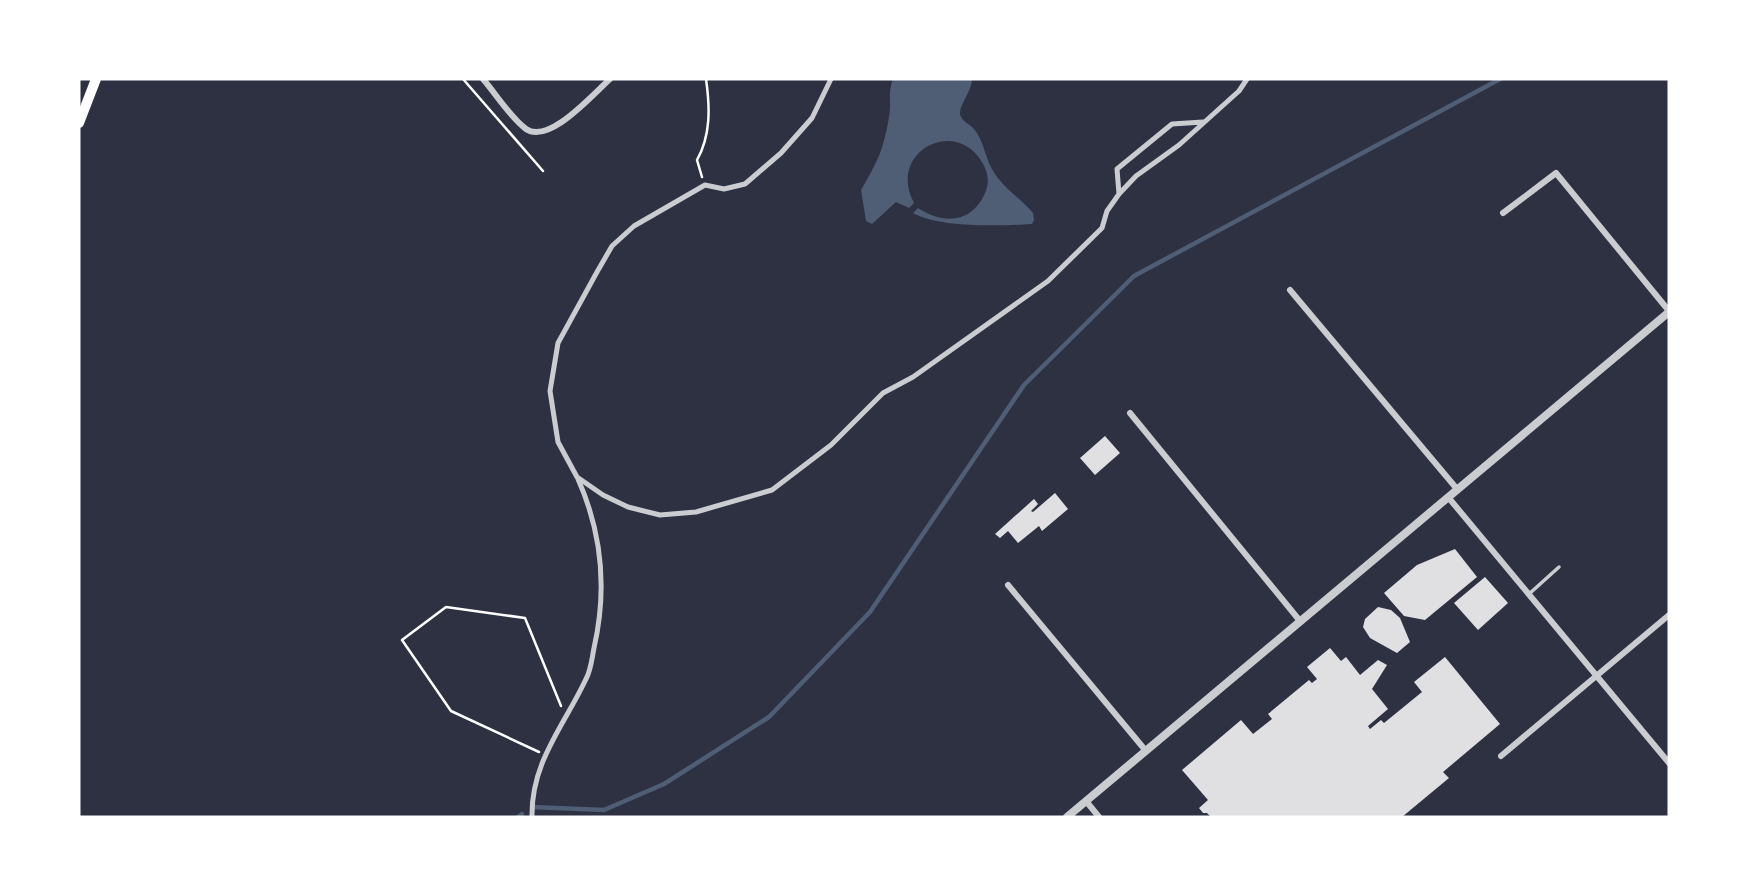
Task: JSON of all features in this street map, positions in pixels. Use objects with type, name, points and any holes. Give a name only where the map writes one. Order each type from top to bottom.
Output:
[{"type":"main road","points":[[79,122],[96,79]]},
{"type":"street","points":[[483,79],[527,130],[538,134],[549,131],[560,123],[610,79]]},
{"type":"street","points":[[532,815],[535,781],[588,676],[601,616],[598,538],[589,505],[558,442],[550,391],[558,343],[612,246],[634,226],[705,186],[724,188],[745,184],[781,153],[812,118],[831,79]]},
{"type":"street","points":[[577,477],[603,495],[628,507],[660,515],[696,512],[772,490],[831,445],[883,393],[914,377],[1048,281],[1101,228],[1107,211],[1136,176],[1179,145],[1238,91],[1247,79]]},
{"type":"street","points":[[1119,194],[1117,169],[1172,124],[1203,122]]},
{"type":"street","points":[[1067,817],[1669,312],[1556,173],[1503,213]]},
{"type":"street","points":[[1290,290],[1457,489]]},
{"type":"street","points":[[1130,413],[1300,621]]},
{"type":"street","points":[[1448,497],[1669,763]]},
{"type":"street","points":[[1007,585],[1146,751]]},
{"type":"street","points":[[1501,756],[1669,615]]},
{"type":"street","points":[[1086,802],[1099,817]]},
{"type":"lane","points":[[1529,594],[1559,567]]},
{"type":"path","points":[[463,79],[542,171]]},
{"type":"path","points":[[705,186],[697,160],[706,144],[710,110],[706,79]]},
{"type":"path","points":[[546,755],[451,711],[402,640],[446,607],[525,618],[566,718]]},
{"type":"water","points":[[893,79],[972,79],[960,110],[961,116],[978,134],[992,169],[999,179],[1033,213],[1032,224],[954,224],[913,213],[918,208],[938,217],[956,218],[973,210],[979,203],[987,185],[986,170],[970,149],[956,142],[927,146],[916,156],[909,169],[908,185],[914,203],[909,208],[896,202],[872,224],[866,221],[861,190],[882,147],[889,117]]},
{"type":"building","points":[[1105,436],[1120,453],[1095,475],[1080,458]]},
{"type":"building","points":[[1055,493],[1068,509],[1042,531],[1039,526],[1018,543],[1008,531],[1000,538],[995,534],[1034,499],[1038,504],[1031,511],[1033,512]]},
{"type":"building","points":[[1455,549],[1477,577],[1425,620],[1404,616],[1384,593],[1417,565]]},
{"type":"building","points":[[1485,577],[1508,603],[1478,630],[1454,603]]},
{"type":"building","points":[[1378,607],[1391,610],[1400,618],[1410,642],[1397,653],[1370,638],[1363,627],[1365,619]]},
{"type":"building","points":[[1330,648],[1341,661],[1346,657],[1360,675],[1378,660],[1387,665],[1372,689],[1388,709],[1368,726],[1370,729],[1381,720],[1384,723],[1422,692],[1414,682],[1445,657],[1500,724],[1443,772],[1449,778],[1402,817],[1211,817],[1203,813],[1199,808],[1208,800],[1182,770],[1241,720],[1253,734],[1272,719],[1268,714],[1309,680],[1312,683],[1317,679],[1307,667]]},
{"type":"waterway","points":[[532,807],[604,810],[664,784],[769,717],[870,612],[1024,385],[1134,276],[1500,79]]},
{"type":"waterway","points":[[518,817],[522,814]]}]
